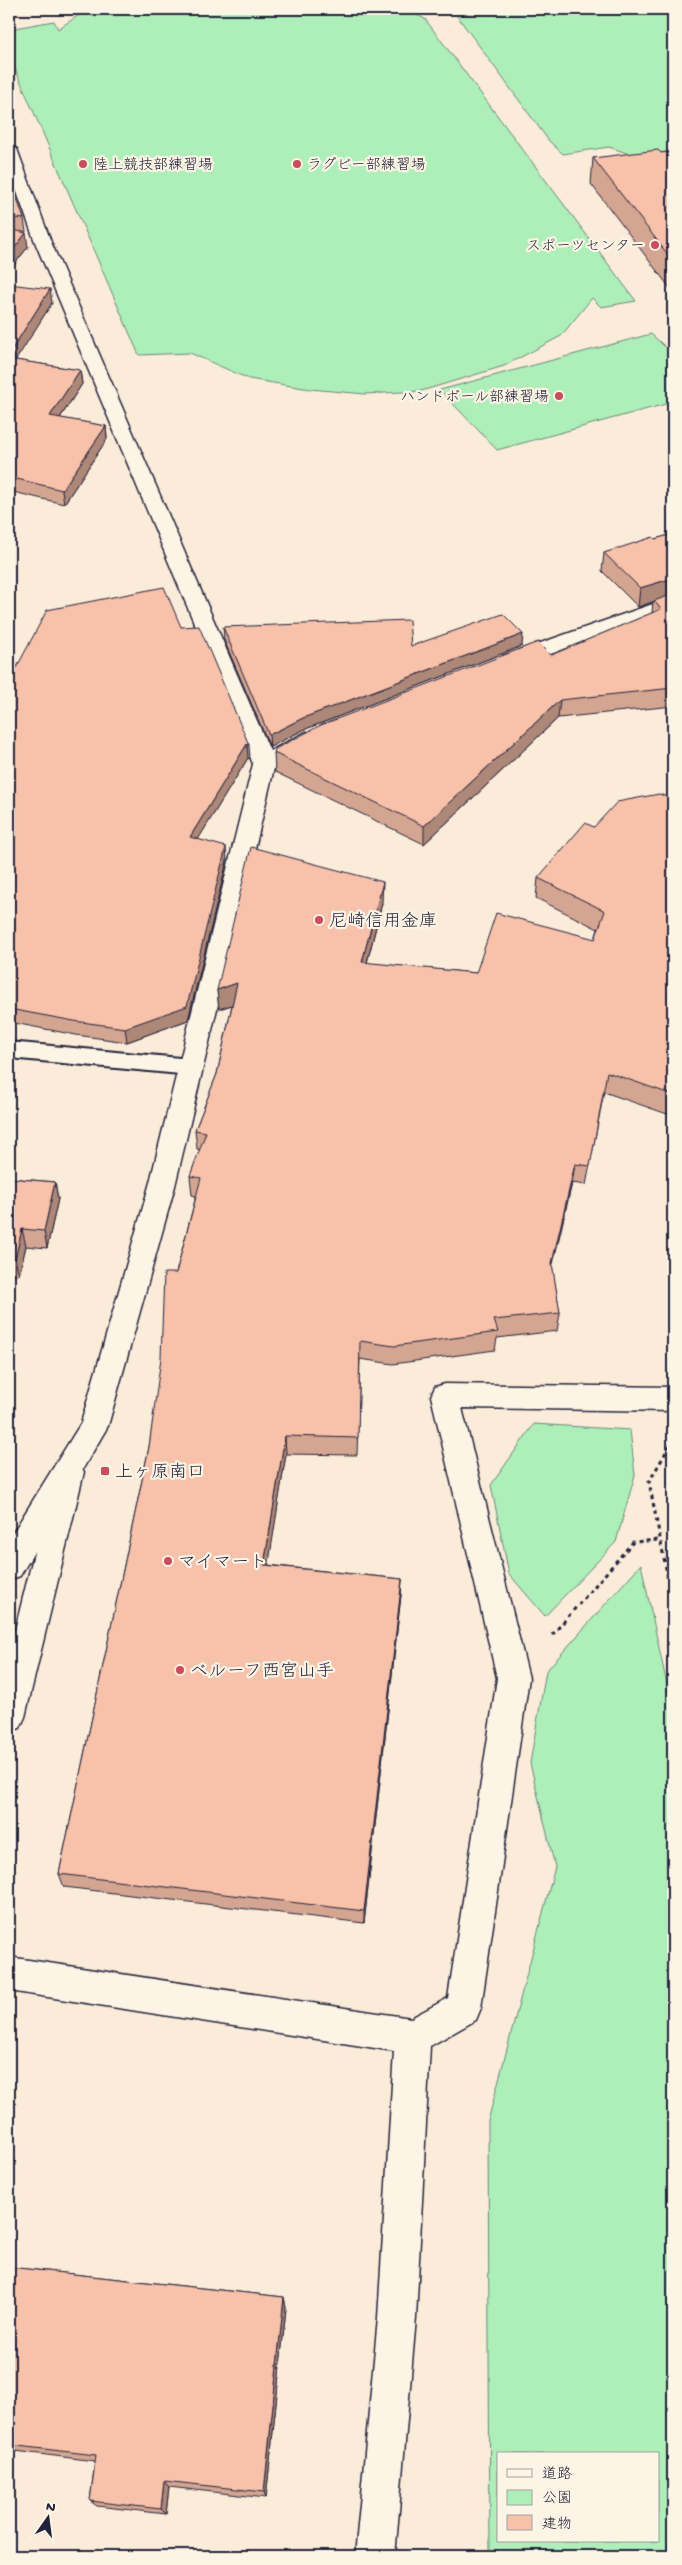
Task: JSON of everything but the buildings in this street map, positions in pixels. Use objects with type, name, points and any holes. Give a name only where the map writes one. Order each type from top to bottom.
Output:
[{"type":"street","points":[[9,152],[34,241],[264,764],[162,1186],[94,1426],[9,1566]]},
{"type":"street","points":[[493,667],[673,603]]},
{"type":"street","points":[[264,764],[288,748],[321,733]]},
{"type":"street","points":[[9,1974],[413,2036],[464,2008],[513,1678],[445,1396],[673,1399]]},
{"type":"street","points":[[9,1717],[70,1466]]},
{"type":"street","points":[[375,2556],[397,2318],[413,2036]]},
{"type":"lane","points":[[9,1050],[191,1067]]},
{"type":"path","points":[[673,1440],[649,1482],[673,1604]]},
{"type":"path","points":[[513,1678],[633,1542],[659,1540]]},
{"type":"green space","points":[[88,9],[405,9],[425,19],[636,301],[601,307],[592,298],[561,336],[504,366],[421,391],[365,394],[310,389],[249,379],[190,353],[139,355],[9,55],[9,29],[54,21],[58,29]]},
{"type":"green space","points":[[452,9],[673,9],[673,153],[644,159],[609,147],[563,154],[549,141]]},
{"type":"green space","name":"ハンドボール部練習場","points":[[651,334],[673,354],[673,402],[497,450],[440,390]]},
{"type":"green space","points":[[534,1424],[630,1430],[635,1475],[616,1542],[545,1616],[509,1574],[491,1485]]},
{"type":"green space","points":[[641,1564],[673,1713],[673,2556],[490,2556],[488,2121],[555,1867],[530,1763],[546,1671]]},
{"type":"place","name":"陸上競技部練習場","points":[[83,164]]},
{"type":"place","name":"ラグビー部練習場","points":[[297,164]]},
{"type":"place","name":"スポーツセンター","points":[[655,245]]},
{"type":"place","name":"ハンドボール部練習場","points":[[559,396]]},
{"type":"place","name":"尼崎信用金庫","points":[[319,920]]},
{"type":"place","name":"上ヶ原南口","points":[[105,1471]]},
{"type":"place","name":"マイマート","points":[[168,1561]]},
{"type":"place","name":"ベルーフ西宮山手","points":[[180,1670]]}]
